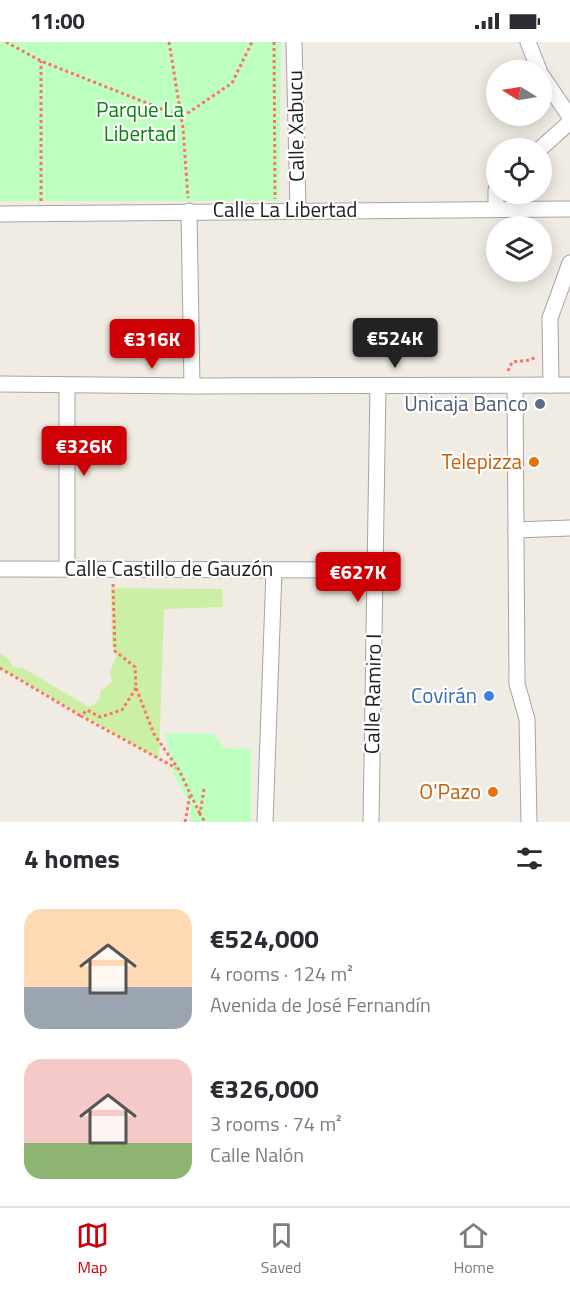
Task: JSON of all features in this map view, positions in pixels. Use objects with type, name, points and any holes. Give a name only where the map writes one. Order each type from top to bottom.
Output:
[{"type":"street","name":"Calle Xabucu","points":[[294,42],[298,210]]},
{"type":"street","points":[[528,42],[535,60]]},
{"type":"street","points":[[552,91],[570,117]]},
{"type":"street","points":[[552,138],[570,122]]},
{"type":"street","points":[[496,204],[496,209]]},
{"type":"street","name":"Calle La Libertad","points":[[0,214],[570,209]]},
{"type":"street","points":[[189,211],[192,386]]},
{"type":"street","points":[[550,385],[550,318],[570,263]]},
{"type":"street","points":[[0,384],[68,386],[570,385]]},
{"type":"street","points":[[67,568],[68,386]]},
{"type":"street","name":"Calle Ramiro I","points":[[371,822],[378,386]]},
{"type":"street","points":[[515,386],[517,684],[527,719],[529,822]]},
{"type":"street","points":[[516,530],[570,528]]},
{"type":"street","name":"Calle Castillo de Gauzón","points":[[0,569],[375,570]]},
{"type":"street","points":[[265,822],[274,570]]},
{"type":"path","points":[[6,42],[41,61],[182,117]]},
{"type":"path","points":[[169,42],[182,117],[189,211]]},
{"type":"path","points":[[182,117],[232,83],[252,42]]},
{"type":"path","points":[[274,42],[275,210]]},
{"type":"path","points":[[41,61],[41,213]]},
{"type":"path","points":[[113,569],[114,651],[135,668],[136,688],[154,734],[179,770],[205,822]]},
{"type":"path","points":[[0,668],[179,770]]},
{"type":"path","points":[[81,716],[87,710],[100,717],[122,710],[136,688]]},
{"type":"path","points":[[200,814],[204,789]]},
{"type":"path","points":[[185,822],[190,793]]},
{"type":"green space","name":"Parque La Libertad","points":[[0,42],[281,42],[279,201],[0,201]]},
{"type":"green space","points":[[111,588],[222,589],[223,607],[164,609],[159,759],[0,668],[0,653],[9,659],[13,667],[23,668],[89,707],[95,704],[101,689],[112,682],[110,671],[117,656],[112,646]]},
{"type":"green space","points":[[165,733],[214,734],[224,748],[251,749],[251,822],[191,822],[190,804],[174,775]]},
{"type":"place","name":"Unicaja Banco","points":[[540,404]]},
{"type":"place","name":"Telepizza","points":[[534,462]]},
{"type":"place","name":"Covirán","points":[[489,696]]},
{"type":"place","name":"O'Pazo","points":[[493,792]]}]
